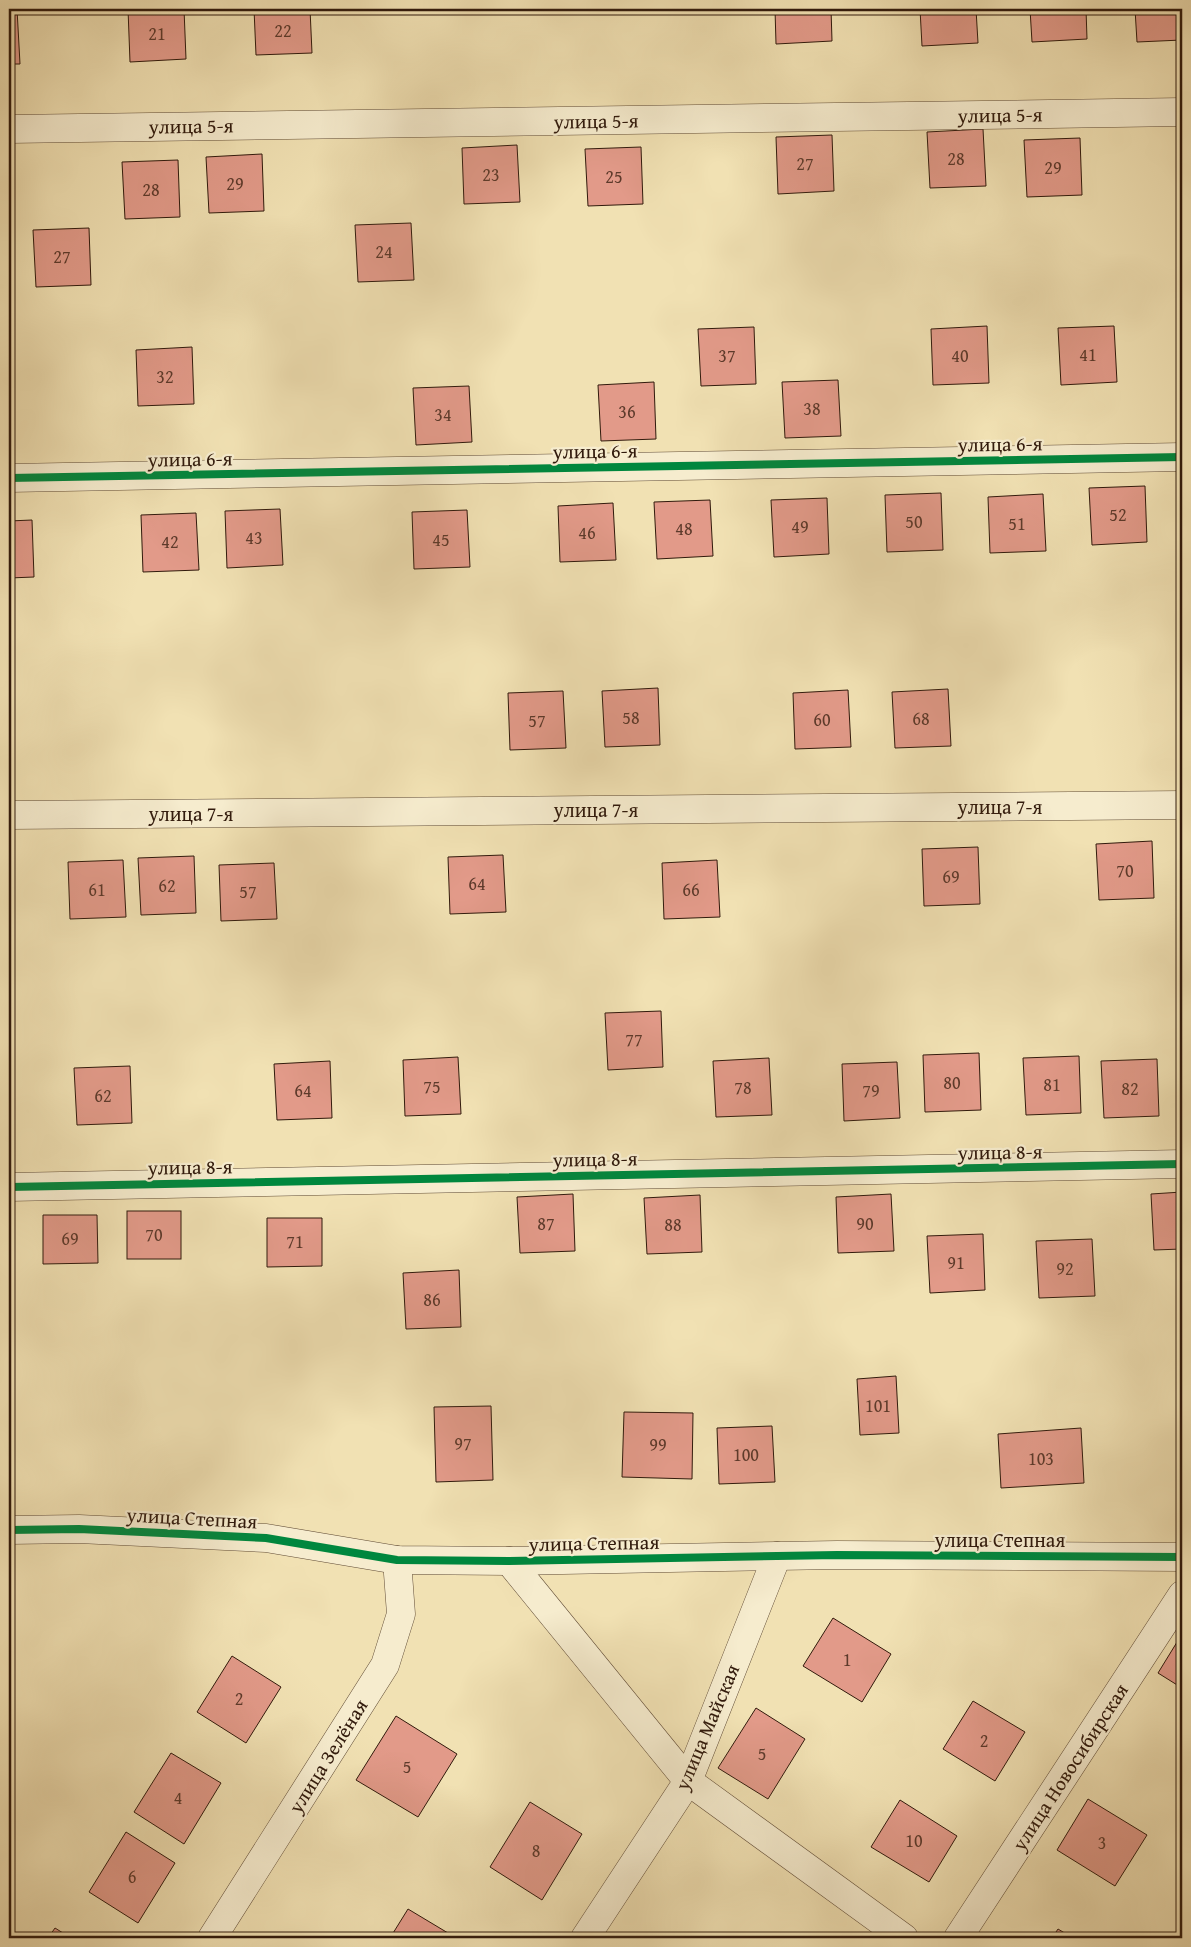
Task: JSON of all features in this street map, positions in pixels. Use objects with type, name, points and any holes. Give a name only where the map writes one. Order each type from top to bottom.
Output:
[{"type":"street","name":"улица 5-я","points":[[9,129],[1182,112]]},
{"type":"street","name":"улица 6-я","points":[[9,478],[1182,456]]},
{"type":"street","name":"улица 7-я","points":[[9,815],[1182,805]]},
{"type":"street","name":"улица 8-я","points":[[9,1187],[1182,1164]]},
{"type":"street","name":"улица Степная","points":[[9,1530],[80,1529],[266,1538],[397,1560],[510,1561],[776,1556],[1182,1557]]},
{"type":"street","name":"улица Майская","points":[[586,1938],[688,1781],[776,1556]]},
{"type":"street","name":"улица Зелёная","points":[[212,1938],[385,1665],[401,1614],[397,1560]]},
{"type":"street","points":[[510,1561],[688,1781],[904,1938]]},
{"type":"street","name":"улица Новосибирская","points":[[958,1938],[1182,1595]]},
{"type":"building","points":[[9,9],[17,9],[20,64],[9,64]]},
{"type":"building","points":[[128,9],[184,9],[186,59],[130,62]]},
{"type":"building","points":[[254,9],[310,9],[312,53],[256,55]]},
{"type":"building","points":[[775,9],[831,9],[832,41],[776,44]]},
{"type":"building","points":[[920,9],[976,9],[978,43],[922,46]]},
{"type":"building","points":[[1030,9],[1086,9],[1087,39],[1032,42]]},
{"type":"building","points":[[1135,9],[1182,9],[1182,40],[1137,42]]},
{"type":"building","points":[[983,129],[986,186],[930,188],[927,132]]},
{"type":"building","points":[[832,135],[834,191],[778,194],[776,137]]},
{"type":"building","points":[[1080,138],[1082,195],[1027,197],[1024,140]]},
{"type":"building","points":[[517,145],[520,202],[464,204],[462,148]]},
{"type":"building","points":[[641,147],[643,204],[588,206],[585,149]]},
{"type":"building","points":[[262,154],[264,211],[209,213],[206,157]]},
{"type":"building","points":[[178,160],[180,217],[125,219],[122,162]]},
{"type":"building","points":[[411,223],[414,280],[358,282],[355,225]]},
{"type":"building","points":[[89,228],[91,285],[36,287],[33,230]]},
{"type":"building","points":[[987,326],[989,383],[933,385],[931,329]]},
{"type":"building","points":[[1114,326],[1117,382],[1061,385],[1058,328]]},
{"type":"building","points":[[754,327],[756,384],[701,386],[698,329]]},
{"type":"building","points":[[192,347],[194,404],[138,406],[136,350]]},
{"type":"building","points":[[838,380],[841,436],[785,438],[782,382]]},
{"type":"building","points":[[654,382],[656,439],[601,441],[598,385]]},
{"type":"building","points":[[469,386],[472,442],[416,445],[413,388]]},
{"type":"building","points":[[1145,486],[1147,542],[1092,545],[1089,488]]},
{"type":"building","points":[[941,493],[943,550],[887,552],[885,495]]},
{"type":"building","points":[[1043,494],[1046,551],[990,553],[988,497]]},
{"type":"building","points":[[827,498],[829,554],[774,557],[771,500]]},
{"type":"building","points":[[710,500],[713,556],[657,559],[654,502]]},
{"type":"building","points":[[613,503],[616,560],[560,562],[558,506]]},
{"type":"building","points":[[280,509],[283,565],[227,568],[225,511]]},
{"type":"building","points":[[467,510],[470,567],[414,569],[412,512]]},
{"type":"building","points":[[196,513],[199,570],[143,572],[141,515]]},
{"type":"building","points":[[32,520],[34,577],[9,578],[9,521]]},
{"type":"building","points":[[658,688],[660,745],[605,747],[602,691]]},
{"type":"building","points":[[948,689],[951,746],[895,748],[892,692]]},
{"type":"building","points":[[848,690],[851,747],[795,749],[793,693]]},
{"type":"building","points":[[563,691],[566,748],[510,750],[508,693]]},
{"type":"building","points":[[1152,841],[1154,898],[1099,900],[1096,844]]},
{"type":"building","points":[[978,847],[980,904],[924,906],[922,849]]},
{"type":"building","points":[[503,855],[506,912],[450,914],[448,857]]},
{"type":"building","points":[[194,856],[196,913],[141,915],[138,858]]},
{"type":"building","points":[[123,860],[126,917],[70,919],[68,862]]},
{"type":"building","points":[[717,860],[720,917],[664,919],[662,863]]},
{"type":"building","points":[[274,863],[277,919],[221,921],[219,865]]},
{"type":"building","points":[[661,1011],[663,1067],[608,1070],[605,1013]]},
{"type":"building","points":[[979,1053],[981,1110],[925,1112],[923,1055]]},
{"type":"building","points":[[1079,1056],[1081,1113],[1026,1115],[1023,1058]]},
{"type":"building","points":[[458,1057],[461,1114],[405,1116],[403,1060]]},
{"type":"building","points":[[769,1058],[772,1115],[716,1117],[713,1061]]},
{"type":"building","points":[[1157,1059],[1159,1116],[1104,1118],[1101,1061]]},
{"type":"building","points":[[330,1061],[332,1118],[277,1120],[274,1064]]},
{"type":"building","points":[[897,1062],[900,1118],[844,1121],[842,1064]]},
{"type":"building","points":[[130,1066],[132,1123],[77,1125],[74,1068]]},
{"type":"building","points":[[1182,1192],[1182,1249],[1154,1250],[1151,1194]]},
{"type":"building","points":[[573,1194],[575,1251],[520,1253],[517,1197]]},
{"type":"building","points":[[891,1194],[894,1251],[838,1253],[836,1197]]},
{"type":"building","points":[[700,1195],[702,1252],[647,1254],[644,1198]]},
{"type":"building","points":[[127,1211],[181,1211],[181,1259],[127,1259]]},
{"type":"building","points":[[43,1215],[97,1215],[98,1263],[43,1264]]},
{"type":"building","points":[[267,1218],[322,1218],[322,1266],[267,1267]]},
{"type":"building","points":[[983,1234],[985,1290],[930,1293],[927,1236]]},
{"type":"building","points":[[1092,1239],[1095,1296],[1039,1298],[1036,1241]]},
{"type":"building","points":[[459,1270],[461,1327],[406,1329],[403,1273]]},
{"type":"building","points":[[896,1376],[899,1433],[860,1435],[857,1379]]},
{"type":"building","points":[[491,1406],[493,1480],[436,1482],[434,1407]]},
{"type":"building","points":[[624,1412],[693,1413],[692,1479],[622,1477]]},
{"type":"building","points":[[772,1426],[775,1482],[719,1484],[717,1428]]},
{"type":"building","points":[[1081,1428],[1084,1483],[1001,1488],[998,1434]]},
{"type":"building","points":[[833,1618],[891,1654],[862,1702],[803,1666]]},
{"type":"building","points":[[1182,1634],[1182,1688],[1158,1673]]},
{"type":"building","points":[[232,1656],[281,1687],[246,1743],[197,1712]]},
{"type":"building","points":[[973,1701],[1025,1732],[995,1781],[943,1749]]},
{"type":"building","points":[[756,1708],[805,1739],[768,1799],[718,1768]]},
{"type":"building","points":[[396,1716],[457,1754],[418,1817],[356,1780]]},
{"type":"building","points":[[171,1753],[221,1783],[184,1844],[134,1812]]},
{"type":"building","points":[[1088,1799],[1147,1835],[1115,1886],[1057,1850]]},
{"type":"building","points":[[900,1800],[957,1836],[929,1882],[871,1847]]},
{"type":"building","points":[[530,1802],[582,1834],[542,1900],[490,1867]]},
{"type":"building","points":[[126,1832],[175,1863],[138,1923],[89,1892]]},
{"type":"building","points":[[408,1909],[453,1936],[451,1938],[390,1938]]},
{"type":"building","points":[[55,1928],[71,1938],[48,1938]]},
{"type":"building","points":[[1058,1929],[1073,1938],[1052,1938]]},
{"type":"cycle path","points":[[9,478],[1182,457]]},
{"type":"cycle path","points":[[9,1187],[1182,1164]]},
{"type":"cycle path","points":[[9,1530],[79,1529],[266,1538],[397,1560],[509,1561],[837,1555],[1182,1557]]}]
